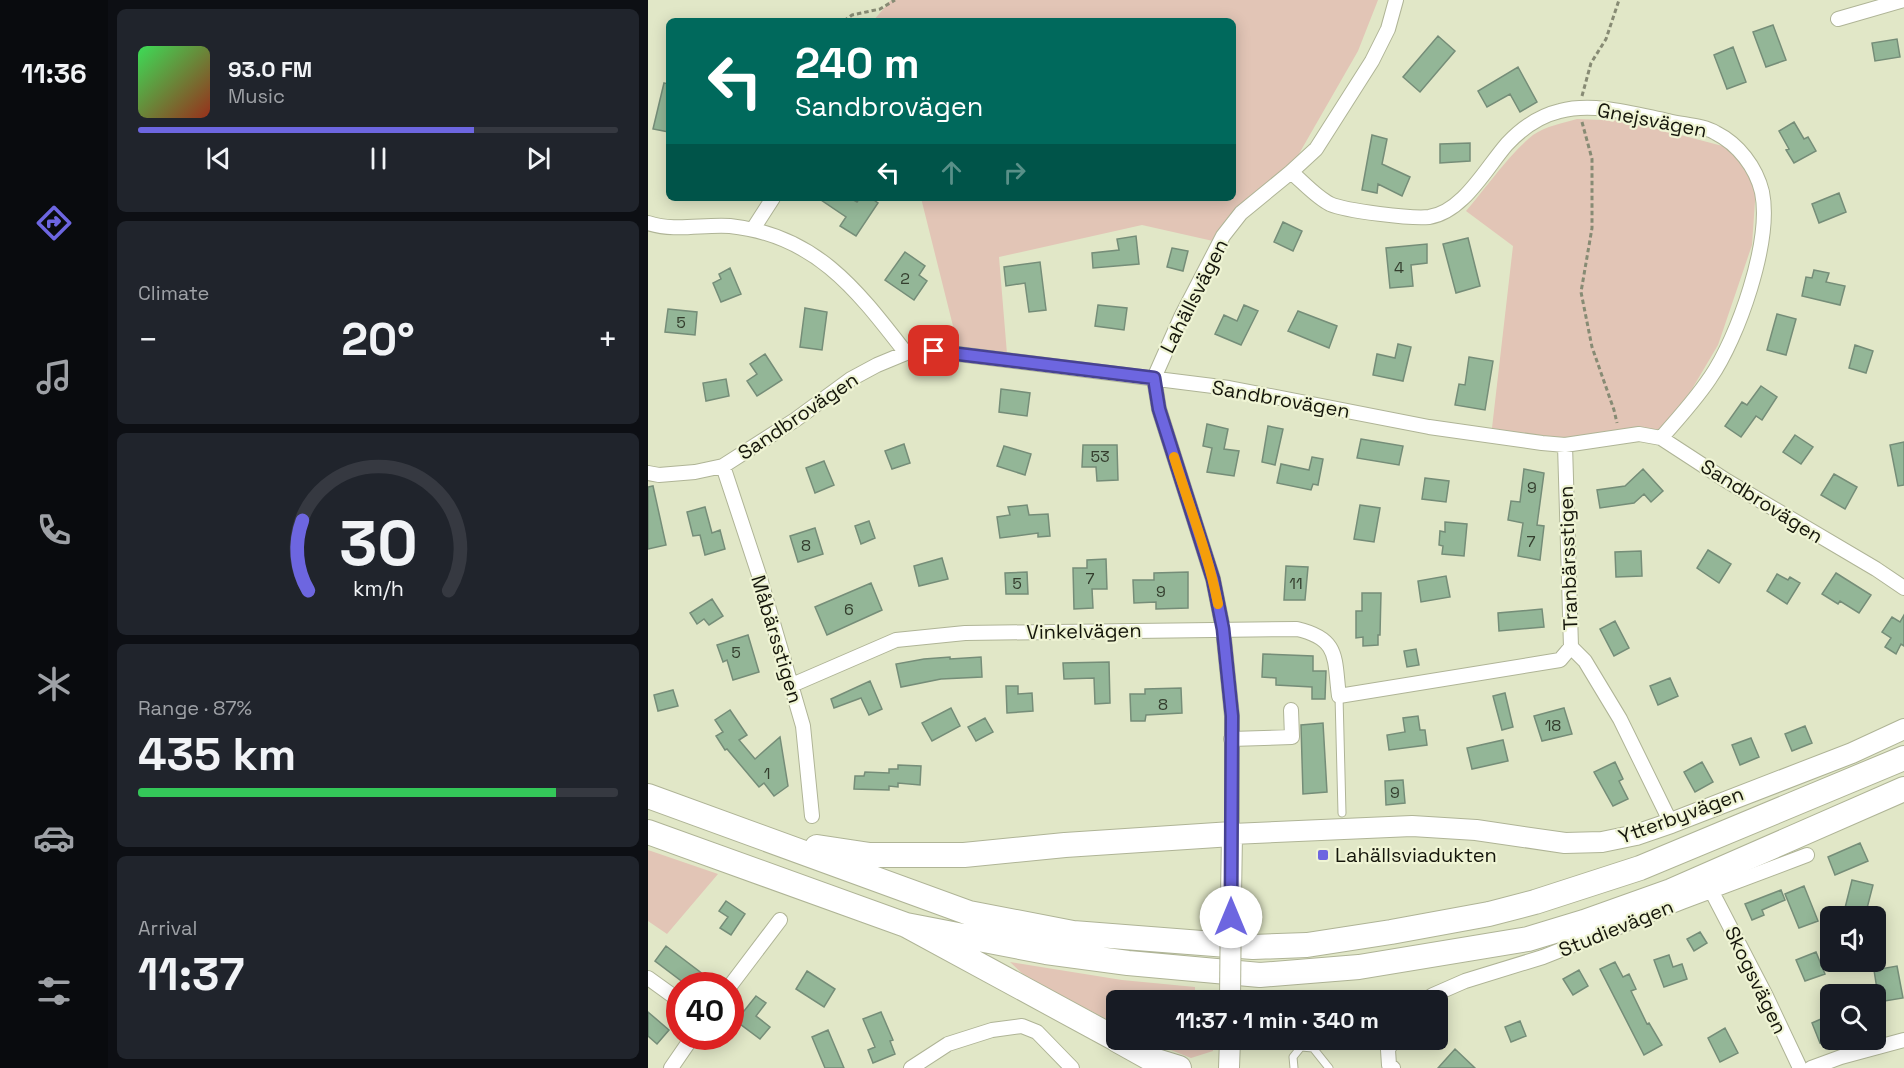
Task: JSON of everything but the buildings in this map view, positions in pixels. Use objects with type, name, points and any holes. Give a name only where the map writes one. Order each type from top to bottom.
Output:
[{"type":"highway","points":[[648,796],[969,913],[1073,933],[1242,946],[1306,945],[1478,916],[1535,902],[1640,868],[1904,758]]},
{"type":"highway","points":[[906,925],[1046,952],[1139,964],[1260,975],[1359,966],[1528,939],[1584,922],[1671,891],[1904,789]]},
{"type":"highway","points":[[648,832],[906,925],[1106,1034]]},
{"type":"highway","points":[[759,837],[870,855],[964,855],[1065,845],[1232,834]]},
{"type":"highway","points":[[1135,1050],[1153,1060],[1179,1068]]},
{"type":"street","name":"Lahällsvägen","points":[[1230,990],[1232,716],[1223,629],[1213,579],[1159,409],[1154,378],[1181,317],[1223,236],[1241,213],[1316,149],[1372,62],[1388,29],[1396,0]]},
{"type":"street","points":[[1838,19],[1904,0]]},
{"type":"street","name":"Gnejsvägen","points":[[1291,172],[1330,204],[1411,217],[1437,215],[1453,208],[1507,144],[1522,130],[1539,118],[1578,107],[1628,113],[1714,131],[1737,147],[1752,167],[1762,193],[1763,217],[1759,249],[1750,284],[1734,332],[1711,378],[1661,438]]},
{"type":"street","points":[[753,229],[771,201]]},
{"type":"street","points":[[648,224],[680,228],[726,226],[753,229],[780,237],[823,261],[848,282],[906,353]]},
{"type":"street","name":"Sandbrovägen","points":[[648,473],[659,475],[695,472],[723,466],[795,420],[851,379],[906,353],[934,351],[1229,388],[1429,427],[1565,445],[1639,434],[1661,438],[1727,481],[1904,588]]},
{"type":"street","name":"Tranbärsstigen","points":[[1565,445],[1571,647],[1585,661],[1620,719],[1671,823]]},
{"type":"street","name":"Måbärsstigen","points":[[723,466],[803,726],[812,816]]},
{"type":"street","name":"Vinkelvägen","points":[[792,685],[896,640],[965,633],[1297,629],[1314,633],[1328,643],[1333,654],[1339,696]]},
{"type":"street","points":[[1339,696],[1560,660],[1571,647]]},
{"type":"street","points":[[1231,739],[1292,737],[1291,710]]},
{"type":"street","name":"Ytterbyvägen","points":[[1232,834],[1412,826],[1476,830],[1565,843],[1602,842],[1636,835],[1671,823],[1852,753],[1904,729]]},
{"type":"street","name":"Studievägen","points":[[1444,990],[1465,981],[1543,957],[1807,855]]},
{"type":"street","name":"Skogsvägen","points":[[1712,892],[1800,1068]]},
{"type":"street","points":[[741,972],[780,920]]},
{"type":"street","points":[[648,978],[666,991]]},
{"type":"street","points":[[911,1068],[956,1041],[992,1030],[1022,1026],[1037,1032],[1072,1068]]},
{"type":"street","points":[[1811,1068],[1841,1057],[1904,1040]]},
{"type":"street","points":[[671,1068],[683,1050]]},
{"type":"street","points":[[1229,1068],[1230,1050]]},
{"type":"street","points":[[1388,1050],[1389,1065],[1394,1068]]},
{"type":"lane","name":"Vinkelvägen","points":[[1339,696],[1342,813]]},
{"type":"lane","points":[[1294,1068],[1293,1057],[1301,1047],[1313,1048],[1329,1068]]},
{"type":"path","points":[[848,18],[852,15],[880,9],[895,0]]},
{"type":"path","points":[[1619,0],[1606,39],[1591,63],[1578,107],[1592,159],[1592,228],[1581,292],[1592,347],[1614,410],[1619,438]]},
{"type":"shaded area","points":[[891,0],[1378,0],[1358,51],[1296,159],[1213,241],[1142,225],[999,257],[1007,354],[959,350],[922,201],[1236,201],[1236,18],[876,18]]},
{"type":"shaded area","points":[[1577,119],[1627,121],[1734,149],[1756,187],[1752,245],[1718,345],[1692,389],[1662,429],[1550,440],[1492,428],[1513,246],[1466,211],[1507,161],[1533,135],[1549,127]]},
{"type":"shaded area","points":[[648,850],[718,874],[667,934],[648,921]]},
{"type":"shaded area","points":[[1010,962],[1122,980],[1195,987],[1195,990],[1106,990],[1106,1019],[1026,977]]},
{"type":"shaded area","points":[[1171,1050],[1213,1050],[1213,1051],[1191,1058]]},
{"type":"slow traffic","points":[[1174,457],[1198,527],[1218,604]]},
{"type":"place","name":"Lahällsviadukten","points":[[1323,855]]},
{"type":"route","points":[[934,351],[1154,378],[1159,409],[1213,579],[1223,629],[1232,716],[1231,917]]}]
